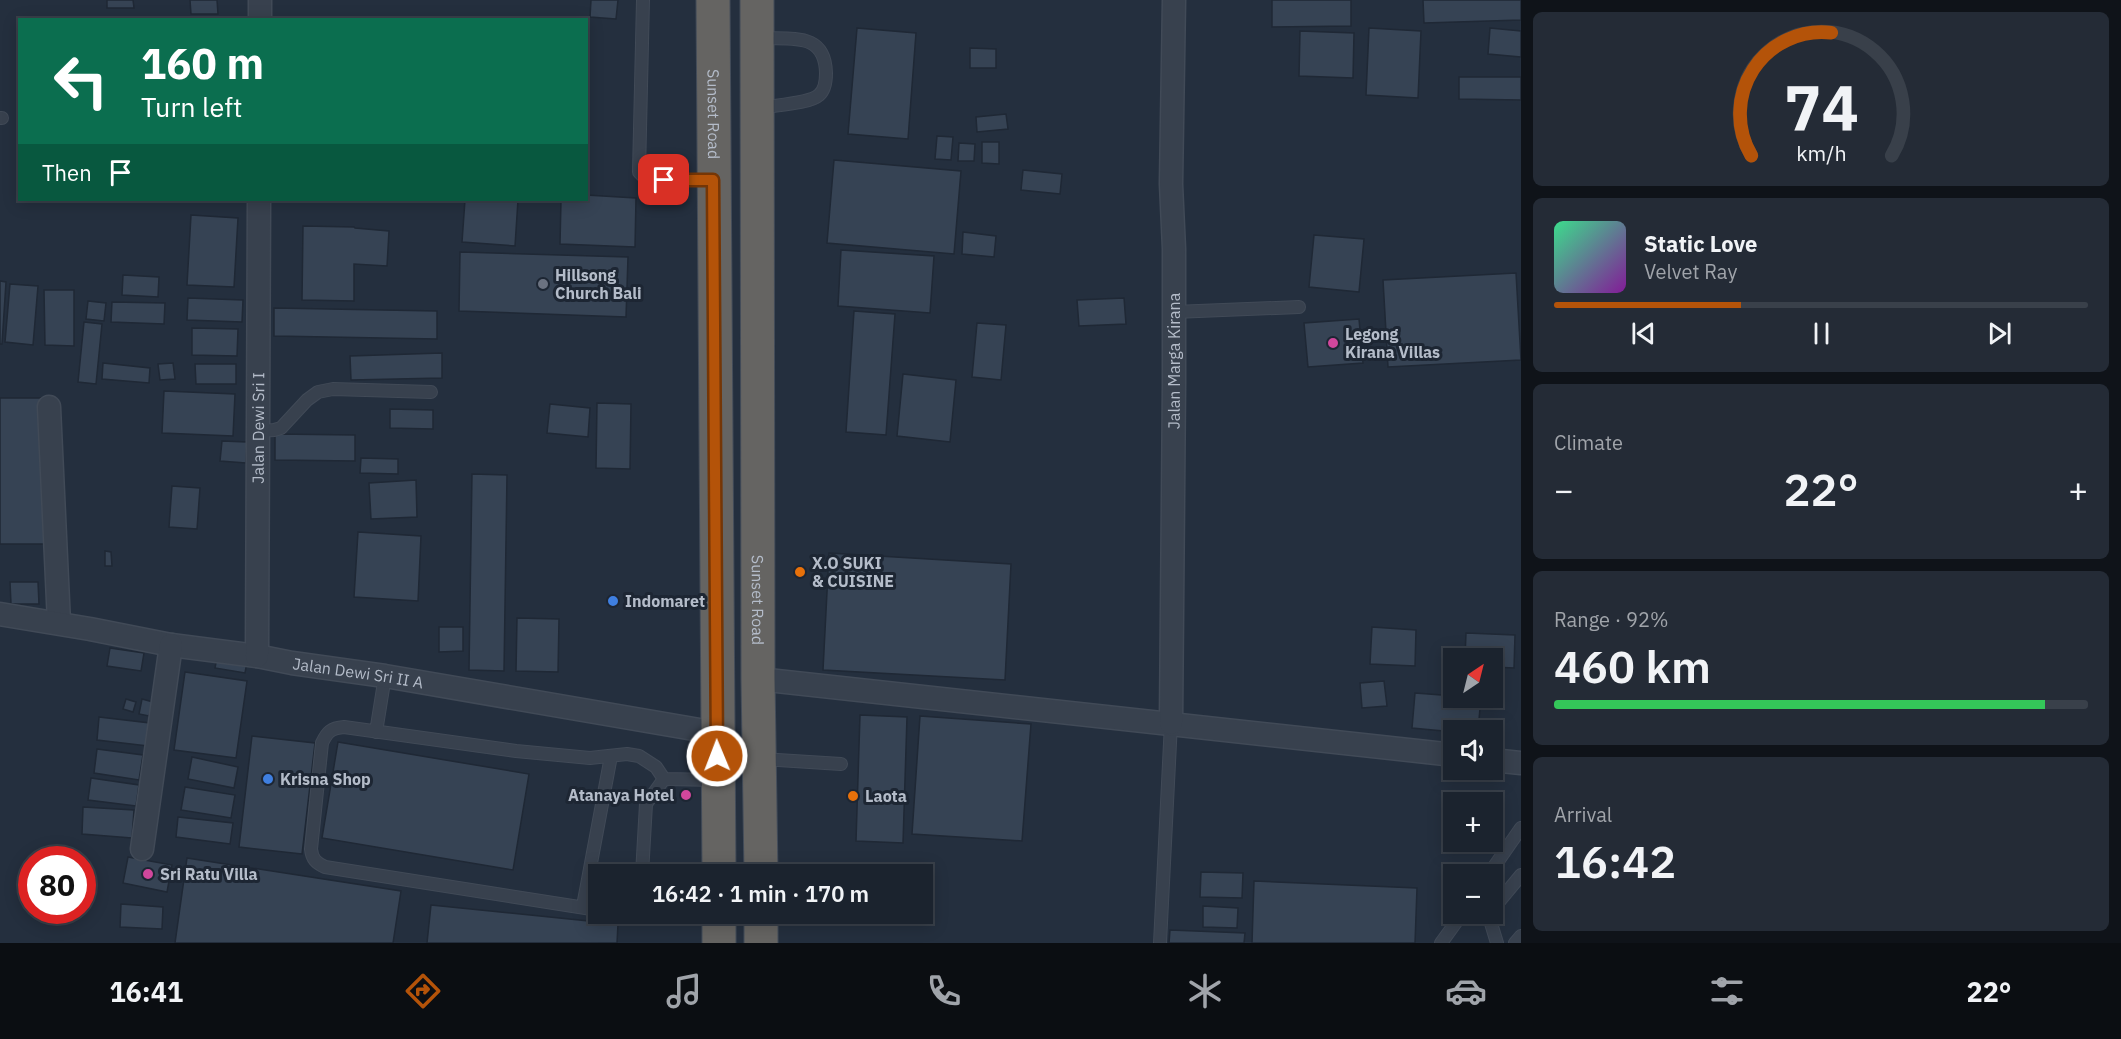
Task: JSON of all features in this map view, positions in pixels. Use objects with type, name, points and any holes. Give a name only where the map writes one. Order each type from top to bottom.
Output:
[{"type":"highway","name":"Sunset Road","points":[[713,0],[719,864]]},
{"type":"highway","name":"Sunset Road","points":[[757,0],[758,679],[761,864]]},
{"type":"highway","points":[[719,924],[719,943]]},
{"type":"highway","points":[[761,924],[761,943]]},
{"type":"street","points":[[260,0],[260,18]]},
{"type":"street","name":"Jalan Marga Kirana","points":[[1171,723],[1174,312],[1171,184],[1174,0]]},
{"type":"street","name":"Jalan Dewi Sri I","points":[[257,656],[259,201]]},
{"type":"street","points":[[49,407],[59,623]]},
{"type":"street","name":"Jalan Dewi Sri II A","points":[[0,614],[171,645],[385,676],[717,733]]},
{"type":"street","points":[[142,849],[171,645]]},
{"type":"street","points":[[758,679],[1443,754]]},
{"type":"street","points":[[1503,761],[1521,763]]},
{"type":"lane","points":[[643,0],[639,172],[647,180],[713,180]]},
{"type":"lane","points":[[758,38],[808,40],[822,51],[825,59],[826,79],[824,89],[819,96],[809,100],[758,108]]},
{"type":"lane","points":[[1174,312],[1299,307]]},
{"type":"lane","points":[[258,431],[281,428],[307,400],[318,392],[333,388],[431,392]]},
{"type":"lane","points":[[376,732],[385,676]]},
{"type":"lane","points":[[1160,943],[1171,723]]},
{"type":"lane","points":[[588,907],[325,867],[317,863],[312,856],[311,849],[322,744],[326,734],[334,728],[344,727],[516,751],[590,758],[627,754],[639,756],[656,767],[664,779]]},
{"type":"lane","points":[[583,906],[611,756]]},
{"type":"lane","points":[[759,759],[840,764]]},
{"type":"lane","points":[[664,779],[717,780]]},
{"type":"lane","points":[[643,864],[646,804],[664,779]]},
{"type":"lane","points":[[1496,864],[1521,828]]},
{"type":"lane","points":[[1503,898],[1521,875]]},
{"type":"lane","points":[[1442,943],[1455,924]]},
{"type":"lane","points":[[1491,924],[1497,943]]},
{"type":"lane","points":[[1515,943],[1521,936]]},
{"type":"building","points":[[107,0],[133,0],[134,8],[107,8]]},
{"type":"building","points":[[190,0],[217,0],[218,14],[191,14]]},
{"type":"building","points":[[591,0],[618,0],[616,19],[590,17]]},
{"type":"building","points":[[1272,0],[1351,0],[1351,26],[1272,27]]},
{"type":"building","points":[[1423,0],[1521,0],[1521,20],[1424,23]]},
{"type":"building","points":[[857,28],[916,33],[908,139],[848,134]]},
{"type":"building","points":[[1369,28],[1421,31],[1418,98],[1366,95]]},
{"type":"building","points":[[1490,28],[1521,31],[1521,57],[1488,54]]},
{"type":"building","points":[[1300,31],[1354,33],[1353,78],[1299,76]]},
{"type":"building","points":[[970,48],[996,49],[996,68],[970,68]]},
{"type":"building","points":[[1459,77],[1521,77],[1521,100],[1459,99]]},
{"type":"building","points":[[1006,114],[1008,129],[977,132],[976,117]]},
{"type":"building","points":[[937,136],[953,137],[951,160],[935,159]]},
{"type":"building","points":[[982,142],[999,142],[999,164],[982,163]]},
{"type":"building","points":[[959,143],[975,144],[974,161],[958,161]]},
{"type":"building","points":[[834,160],[961,171],[954,254],[827,243]]},
{"type":"building","points":[[1023,170],[1062,174],[1060,194],[1021,190]]},
{"type":"building","points":[[588,195],[636,198],[635,247],[560,244],[561,201],[588,201]]},
{"type":"building","points":[[465,201],[518,201],[515,246],[462,242]]},
{"type":"building","points":[[191,215],[238,218],[234,287],[187,285]]},
{"type":"building","points":[[303,226],[354,227],[389,231],[387,266],[354,264],[354,301],[302,300]]},
{"type":"building","points":[[963,232],[996,236],[994,257],[962,254]]},
{"type":"building","points":[[1314,235],[1364,239],[1359,292],[1309,287]]},
{"type":"building","points":[[841,250],[934,256],[930,313],[838,306]]},
{"type":"building","name":"Hillsong Church Bali","points":[[460,252],[628,257],[626,317],[459,311]]},
{"type":"building","points":[[1516,273],[1521,360],[1388,367],[1383,280]]},
{"type":"building","points":[[123,275],[159,277],[158,297],[122,295]]},
{"type":"building","points":[[0,281],[6,282],[2,344],[0,344]]},
{"type":"building","points":[[10,284],[38,286],[33,345],[5,342]]},
{"type":"building","points":[[44,290],[74,290],[74,346],[45,345]]},
{"type":"building","points":[[188,298],[243,300],[242,322],[187,320]]},
{"type":"building","points":[[1124,298],[1126,324],[1079,326],[1077,300]]},
{"type":"building","points":[[88,301],[106,303],[104,321],[86,319]]},
{"type":"building","points":[[112,302],[165,303],[164,324],[111,322]]},
{"type":"building","points":[[274,308],[437,311],[437,339],[274,336]]},
{"type":"building","points":[[854,311],[895,314],[886,435],[846,432]]},
{"type":"building","name":"Legong Kirana Villas","points":[[1359,319],[1363,363],[1308,367],[1304,323]]},
{"type":"building","points":[[84,322],[102,324],[96,384],[78,382]]},
{"type":"building","points":[[977,323],[1006,325],[1001,380],[972,377]]},
{"type":"building","points":[[192,328],[238,329],[237,356],[192,355]]},
{"type":"building","points":[[442,353],[442,378],[351,380],[350,356]]},
{"type":"building","points":[[103,363],[150,368],[149,383],[102,379]]},
{"type":"building","points":[[173,363],[175,379],[160,380],[158,364]]},
{"type":"building","points":[[195,364],[236,364],[236,384],[196,384]]},
{"type":"building","points":[[903,374],[956,380],[950,442],[897,436]]},
{"type":"building","points":[[164,391],[235,394],[233,436],[162,433]]},
{"type":"building","points":[[0,398],[44,398],[45,544],[0,544]]},
{"type":"building","points":[[597,403],[631,404],[630,469],[596,468]]},
{"type":"building","points":[[550,404],[590,408],[588,437],[547,433]]},
{"type":"building","points":[[390,409],[433,410],[433,429],[390,428]]},
{"type":"building","points":[[275,434],[355,435],[355,461],[275,460]]},
{"type":"building","points":[[222,441],[247,442],[246,463],[220,461]]},
{"type":"building","points":[[361,458],[398,459],[398,474],[360,473]]},
{"type":"building","points":[[472,474],[507,475],[504,671],[469,670]]},
{"type":"building","points":[[416,480],[417,517],[371,519],[369,483]]},
{"type":"building","points":[[172,486],[200,488],[197,529],[169,527]]},
{"type":"building","points":[[358,532],[421,536],[418,601],[354,597]]},
{"type":"building","points":[[105,551],[111,552],[112,566],[105,566]]},
{"type":"building","points":[[829,553],[1011,564],[1005,680],[823,670]]},
{"type":"building","points":[[10,582],[38,582],[39,604],[11,604]]},
{"type":"building","points":[[517,618],[559,619],[558,672],[516,671]]},
{"type":"building","points":[[439,627],[463,627],[463,651],[439,652]]},
{"type":"building","points":[[1372,627],[1416,630],[1415,666],[1370,664]]},
{"type":"building","points":[[1466,633],[1515,635],[1514,668],[1503,668],[1503,648],[1465,648]]},
{"type":"building","points":[[110,648],[144,653],[141,671],[107,666]]},
{"type":"building","points":[[217,657],[247,662],[245,673],[215,668]]},
{"type":"building","points":[[185,672],[247,681],[236,758],[174,750]]},
{"type":"building","points":[[1384,681],[1387,706],[1362,708],[1360,683]]},
{"type":"building","points":[[1415,693],[1443,695],[1443,708],[1480,708],[1479,720],[1443,720],[1443,731],[1412,728]]},
{"type":"building","points":[[126,699],[136,702],[133,712],[123,709]]},
{"type":"building","points":[[142,699],[153,702],[149,716],[139,714]]},
{"type":"building","points":[[860,715],[907,717],[903,843],[856,841]]},
{"type":"building","points":[[920,716],[1031,724],[1022,841],[912,834]]},
{"type":"building","points":[[99,717],[150,723],[148,746],[97,740]]},
{"type":"building","points":[[252,736],[315,743],[302,854],[239,847]]},
{"type":"building","points":[[338,742],[529,774],[513,870],[322,838]]},
{"type":"building","points":[[97,749],[143,755],[139,780],[94,773]]},
{"type":"building","points":[[192,757],[238,767],[234,788],[188,779]]},
{"type":"building","points":[[91,778],[139,785],[136,806],[88,800]]},
{"type":"building","points":[[185,787],[235,795],[231,818],[181,810]]},
{"type":"building","points":[[83,807],[134,810],[132,838],[82,834]]},
{"type":"building","points":[[178,817],[233,823],[230,844],[176,837]]},
{"type":"building","name":"Sri Ratu Villa","points":[[128,857],[172,865],[167,892],[123,883]]},
{"type":"building","points":[[187,858],[401,891],[393,943],[175,943]]},
{"type":"building","points":[[1201,872],[1243,873],[1242,898],[1200,897]]},
{"type":"building","points":[[1254,881],[1417,888],[1415,943],[1252,943]]},
{"type":"building","points":[[121,904],[163,907],[162,929],[120,927]]},
{"type":"building","points":[[431,905],[588,921],[588,924],[618,924],[617,943],[427,943]]},
{"type":"building","points":[[1203,906],[1238,908],[1237,928],[1203,927]]},
{"type":"building","points":[[1170,930],[1245,933],[1244,943],[1169,943]]},
{"type":"place","name":"Hillsong Church Bali","points":[[543,284]]},
{"type":"place","name":"Legong Kirana Villas","points":[[1333,343]]},
{"type":"place","name":"X.O SUKI & CUISINE","points":[[800,572]]},
{"type":"place","name":"Indomaret","points":[[613,601]]},
{"type":"place","name":"Krisna Shop","points":[[268,779]]},
{"type":"place","name":"Atanaya Hotel","points":[[686,795]]},
{"type":"place","name":"Laota","points":[[853,796]]},
{"type":"place","name":"Sri Ratu Villa","points":[[148,874]]},
{"type":"route","points":[[664,180],[713,180],[717,756]]}]
